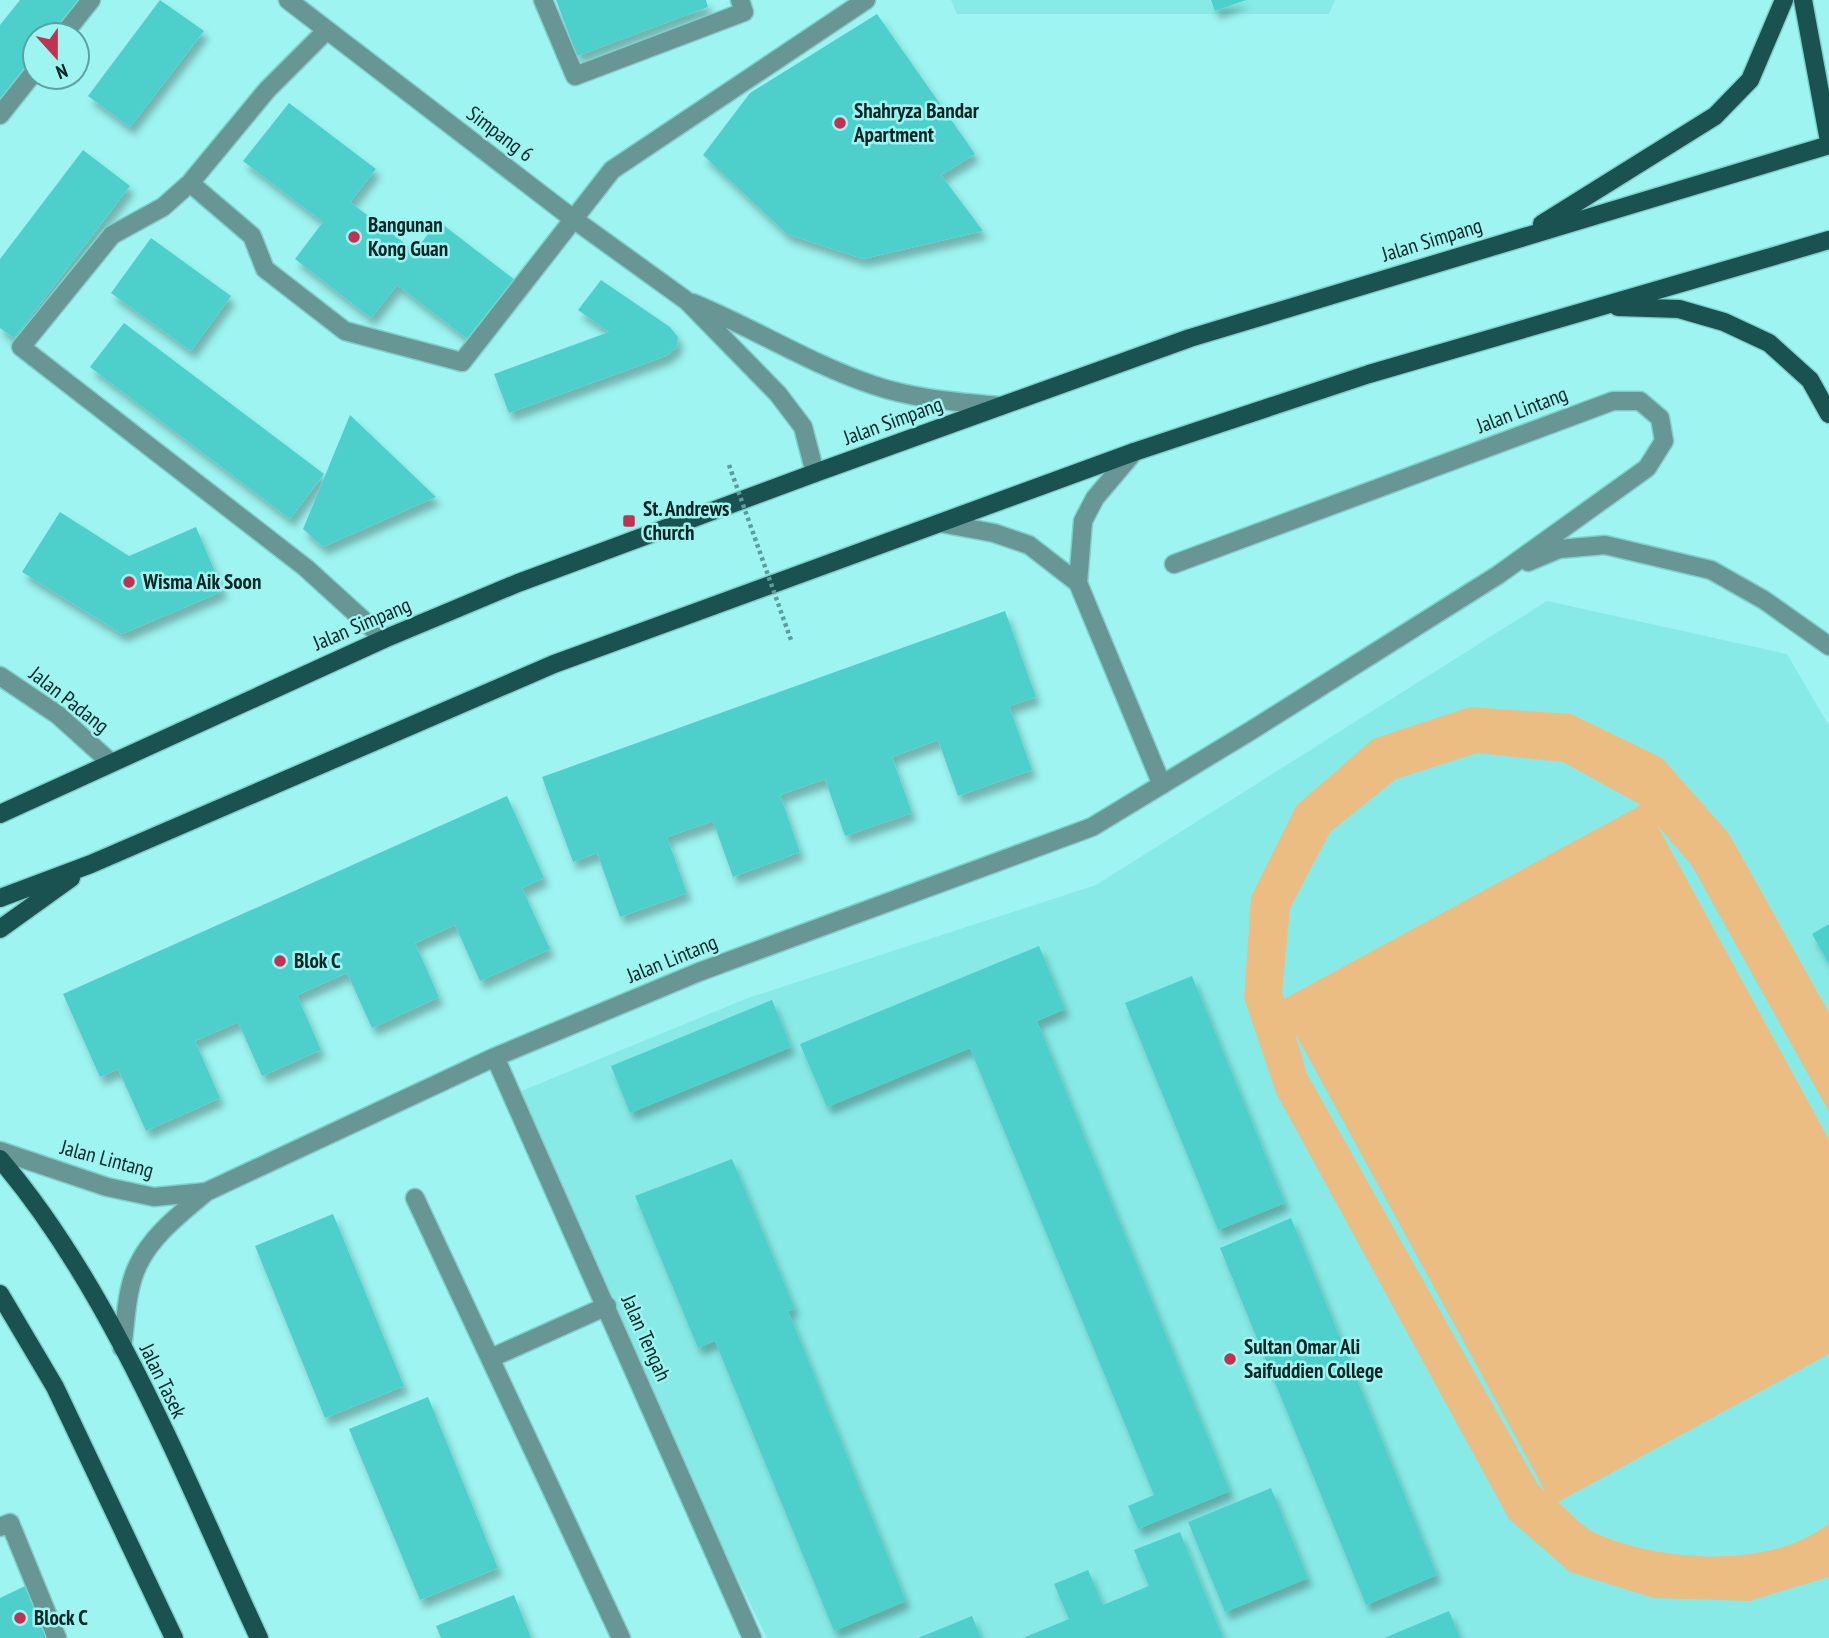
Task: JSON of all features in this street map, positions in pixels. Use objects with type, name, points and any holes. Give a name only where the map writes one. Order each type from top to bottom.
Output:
[{"type":"main road","points":[[1521,237],[1715,116],[1750,80],[1784,0]]},
{"type":"main road","points":[[1803,0],[1829,143]]},
{"type":"main road","name":"Jalan Simpang","points":[[0,814],[109,761],[384,639],[518,583],[815,473],[1189,338],[1829,143]]},
{"type":"main road","points":[[0,898],[91,864],[554,664],[1134,452],[1370,374],[1829,240]]},
{"type":"main road","points":[[1602,306],[1679,309],[1724,322],[1769,343],[1810,380],[1829,414]]},
{"type":"main road","points":[[0,929],[91,864]]},
{"type":"main road","name":"Jalan Tasek","points":[[0,1159],[29,1193],[71,1256],[122,1348],[259,1638]]},
{"type":"main road","points":[[0,1294],[55,1387],[174,1638]]},
{"type":"street","points":[[74,21],[91,0]]},
{"type":"street","name":"Simpang 6","points":[[288,0],[572,218],[687,301],[778,394],[803,427],[815,473]]},
{"type":"street","points":[[543,0],[575,76],[744,12],[740,0]]},
{"type":"street","points":[[190,183],[252,236],[265,269],[345,331],[462,362],[612,170],[866,0]]},
{"type":"street","points":[[327,30],[267,90],[190,183],[163,207],[112,235],[21,347],[306,568],[384,639]]},
{"type":"street","points":[[0,116],[21,89]]},
{"type":"street","name":"Simpang 6","points":[[687,301],[748,326],[828,369],[875,386],[923,398],[999,406]]},
{"type":"street","name":"Jalan Lintang","points":[[122,1348],[130,1292],[139,1263],[167,1226],[205,1192],[495,1057],[699,972],[1093,827],[1498,575],[1647,468],[1664,441],[1660,418],[1640,401],[1613,401],[1174,564]]},
{"type":"street","points":[[1134,452],[1095,498],[1083,521],[1078,583],[1162,785]]},
{"type":"street","points":[[940,523],[994,533],[1029,545],[1078,583]]},
{"type":"street","name":"Jalan Lintang","points":[[1498,575],[1559,549],[1605,545],[1652,554],[1711,570],[1764,600],[1829,646]]},
{"type":"street","name":"Jalan Padang","points":[[0,676],[58,715],[109,761]]},
{"type":"street","name":"Jalan Tengah","points":[[495,1057],[752,1638]]},
{"type":"street","name":"Jalan Lintang","points":[[0,1151],[107,1187],[154,1197],[205,1192]]},
{"type":"street","points":[[415,1198],[621,1638]]},
{"type":"street","points":[[491,1358],[607,1306]]},
{"type":"street","points":[[0,1527],[10,1523],[57,1638]]},
{"type":"path","points":[[729,465],[791,640]]},
{"type":"shaded area","points":[[951,0],[1335,0],[1329,14],[957,14]]},
{"type":"shaded area","name":"Sultan Omar Ali Saifuddien College","points":[[1547,601],[1787,654],[1829,726],[1829,1638],[767,1638],[502,1099],[748,998],[1096,885]]},
{"type":"shaded area","points":[[1470,707],[1571,714],[1662,758],[1729,834],[1829,1013],[1829,1112],[1692,866],[1657,825],[1829,1140],[1829,1354],[1558,1502],[1595,1533],[1621,1543],[1682,1555],[1747,1554],[1778,1548],[1805,1538],[1829,1523],[1829,1577],[1749,1601],[1654,1598],[1570,1572],[1509,1519],[1276,1093],[1244,998],[1251,897],[1296,806],[1373,739]],"holes":[[[1477,753],[1563,762],[1641,805],[1284,999],[1282,992],[1290,908],[1330,832],[1396,779]],[[1295,1033],[1544,1489],[1544,1490],[1538,1485],[1307,1074]]]},
{"type":"building","points":[[20,0],[82,0],[65,21],[21,21],[21,77],[0,103],[0,25]]},
{"type":"building","points":[[160,0],[204,31],[130,127],[88,96]]},
{"type":"building","points":[[556,0],[706,0],[708,7],[577,56]]},
{"type":"building","points":[[1211,0],[1246,0],[1215,11]]},
{"type":"building","name":"Shahryza Bandar Apartment","points":[[877,14],[975,154],[941,175],[983,231],[863,259],[787,234],[703,155],[750,93]]},
{"type":"building","name":"Bangunan Kong Guan","points":[[289,103],[376,169],[350,202],[415,251],[438,221],[519,283],[473,343],[397,285],[371,318],[295,259],[323,222],[243,161]]},
{"type":"building","points":[[83,150],[130,186],[14,338],[0,328],[0,259]]},
{"type":"building","points":[[151,238],[231,296],[191,351],[111,293]]},
{"type":"building","points":[[601,280],[670,327],[678,337],[677,347],[666,356],[509,413],[494,374],[609,332],[578,310]]},
{"type":"building","points":[[124,323],[324,474],[290,519],[90,367]]},
{"type":"building","points":[[350,415],[436,497],[323,547],[303,529]]},
{"type":"building","name":"Wisma Aik Soon","points":[[60,512],[129,556],[196,527],[223,591],[122,634],[22,572]]},
{"type":"building","points":[[1005,611],[1036,697],[1009,706],[1032,770],[958,796],[938,740],[892,757],[912,813],[845,836],[825,779],[780,795],[800,852],[733,877],[713,821],[667,837],[687,893],[620,917],[597,853],[573,862],[542,777]]},
{"type":"building","name":"Blok C","points":[[507,796],[544,878],[522,888],[550,949],[480,981],[455,925],[415,943],[439,997],[372,1028],[347,973],[297,995],[321,1050],[262,1076],[238,1022],[195,1041],[220,1098],[146,1131],[118,1069],[100,1077],[63,994]]},
{"type":"building","points":[[1829,924],[1829,964],[1812,934]]},
{"type":"building","points":[[1039,946],[1065,1009],[1037,1021],[1230,1491],[1138,1529],[1128,1506],[1154,1495],[970,1048],[827,1107],[800,1044]]},
{"type":"building","points":[[1192,976],[1285,1203],[1218,1230],[1125,1003]]},
{"type":"building","points":[[772,1000],[791,1047],[630,1113],[611,1066]]},
{"type":"building","points":[[732,1159],[795,1309],[788,1311],[906,1601],[834,1631],[715,1341],[698,1348],[635,1196]]},
{"type":"building","points":[[333,1214],[404,1386],[325,1418],[255,1246]]},
{"type":"building","points":[[1291,1218],[1437,1575],[1366,1605],[1220,1248]]},
{"type":"building","points":[[428,1397],[498,1568],[420,1600],[349,1429]]},
{"type":"building","points":[[1271,1488],[1308,1578],[1225,1612],[1188,1522]]},
{"type":"building","points":[[1180,1532],[1223,1638],[1023,1638],[1069,1619],[1054,1584],[1088,1570],[1103,1605],[1149,1586],[1134,1550]]},
{"type":"building","name":"Block C","points":[[27,1585],[48,1638],[0,1638],[0,1598]]},
{"type":"building","points":[[514,1595],[531,1638],[441,1638],[436,1626]]},
{"type":"building","points":[[1449,1611],[1460,1638],[1384,1638]]},
{"type":"building","points":[[972,1616],[981,1638],[918,1638]]},
{"type":"place","name":"Shahryza Bandar Apartment","points":[[840,123]]},
{"type":"place","name":"Bangunan Kong Guan","points":[[354,237]]},
{"type":"place","name":"St. Andrews Church","points":[[629,521]]},
{"type":"place","name":"Wisma Aik Soon","points":[[129,582]]},
{"type":"place","name":"Blok C","points":[[280,961]]},
{"type":"place","name":"Sultan Omar Ali Saifuddien College","points":[[1230,1359]]},
{"type":"place","name":"Block C","points":[[20,1618]]}]
